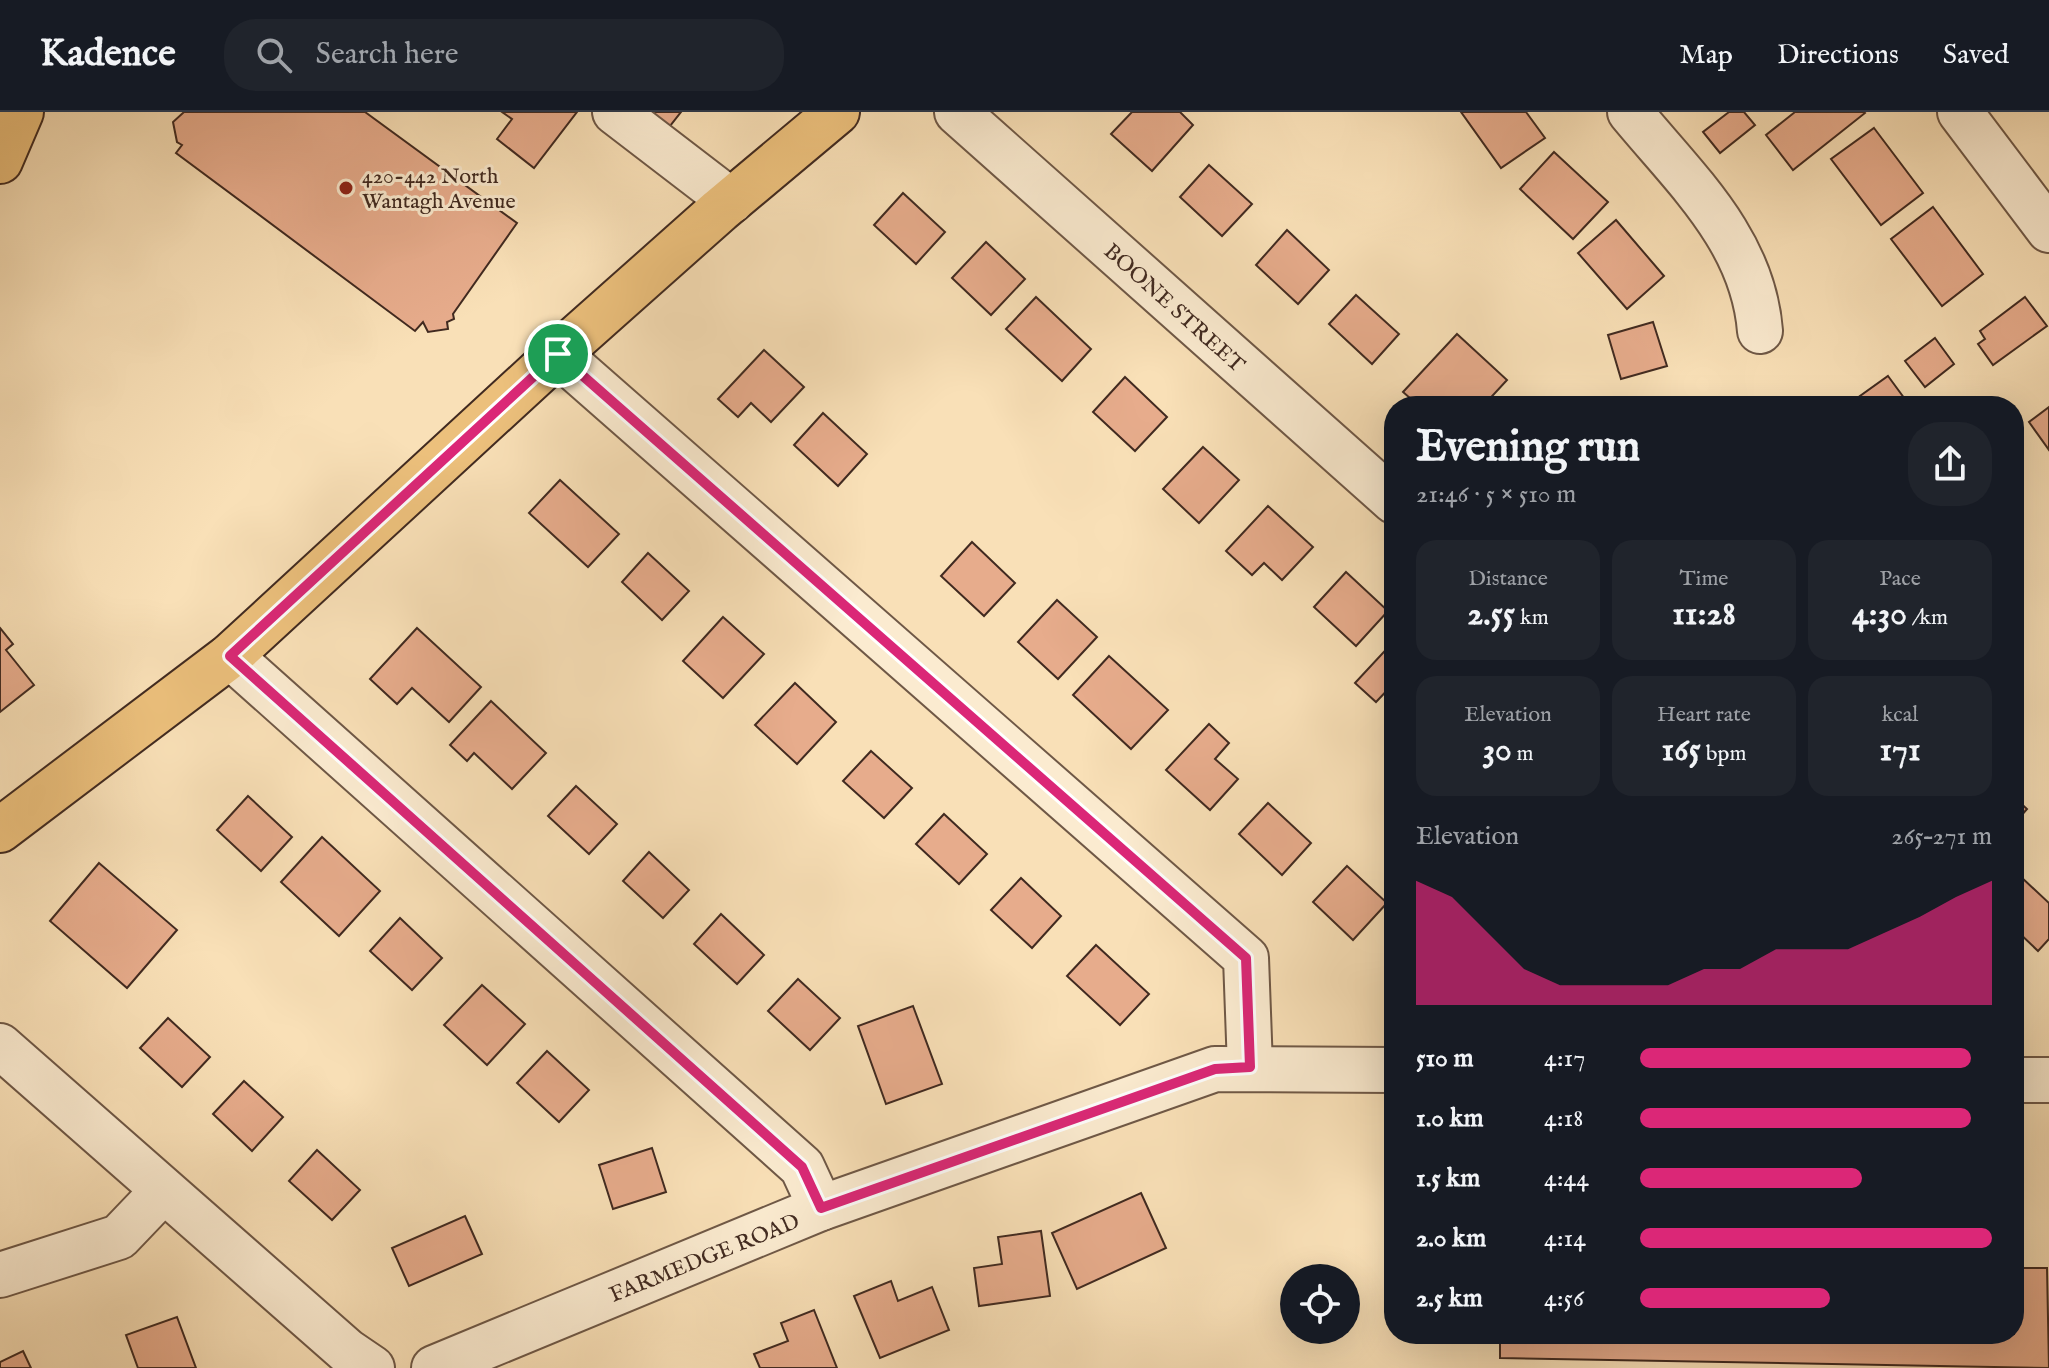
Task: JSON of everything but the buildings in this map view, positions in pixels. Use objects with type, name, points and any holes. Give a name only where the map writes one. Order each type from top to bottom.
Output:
[{"type":"main road","points":[[0,830],[230,656],[558,354],[837,112]]},
{"type":"street","points":[[615,112],[731,201]]},
{"type":"street","name":"BOONE STREET","points":[[957,112],[1384,492]]},
{"type":"street","points":[[1630,112],[1719,220],[1743,259],[1758,309],[1760,331]]},
{"type":"street","points":[[1960,112],[2049,230]]},
{"type":"street","points":[[558,354],[1246,958],[1250,1067]]},
{"type":"street","points":[[230,656],[802,1167],[821,1208]]},
{"type":"street","points":[[0,1046],[347,1351],[372,1368]]},
{"type":"street","name":"FARMEDGE ROAD","points":[[434,1368],[821,1208],[1215,1069],[1384,1070]]},
{"type":"street","points":[[2024,1080],[2049,1080]]},
{"type":"street","points":[[0,1275],[119,1237],[163,1191]]},
{"type":"place","name":"420-442 North Wantagh Avenue","points":[[346,188]]},
{"type":"route","points":[[558,354],[1246,958],[1250,1067],[1215,1069],[821,1208],[802,1167],[230,656],[558,354]]}]
